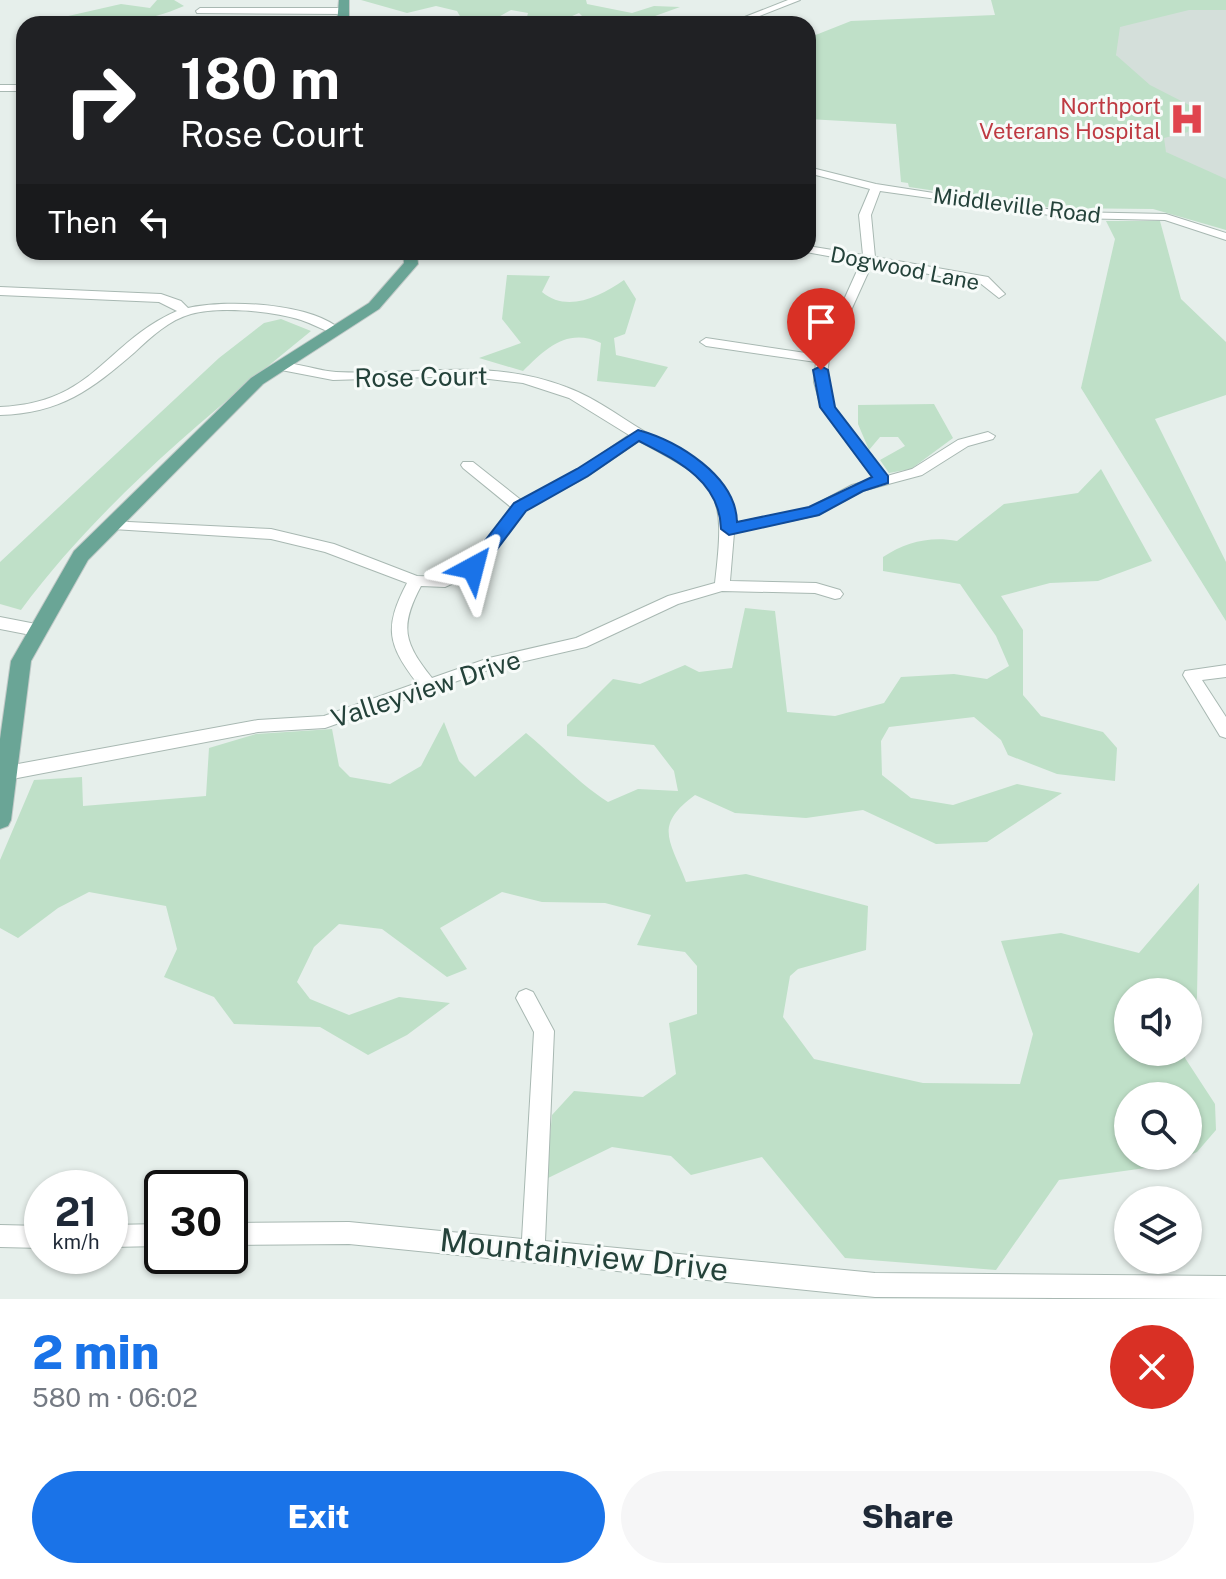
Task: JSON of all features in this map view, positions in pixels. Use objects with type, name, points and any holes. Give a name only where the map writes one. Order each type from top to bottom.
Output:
[{"type":"main road","points":[[0,820],[21,661],[81,556],[257,381],[374,306],[411,264],[411,260]]},
{"type":"street","points":[[753,16],[796,0]]},
{"type":"street","points":[[200,11],[344,5]]},
{"type":"street","name":"Middleville Road","points":[[816,172],[876,187],[1071,215],[1166,217],[1226,237]]},
{"type":"street","points":[[876,187],[865,215],[869,258],[823,359],[820,382],[828,407],[882,479]]},
{"type":"street","name":"Dogwood Lane","points":[[816,250],[984,280],[999,294]]},
{"type":"street","points":[[0,291],[161,298],[177,304],[186,312]]},
{"type":"street","points":[[0,411],[46,407],[71,398],[144,337],[186,312],[232,308],[282,311],[316,320],[335,330]]},
{"type":"street","points":[[706,342],[823,359]]},
{"type":"street","name":"Rose Court","points":[[281,366],[334,379],[490,374],[574,395],[638,435],[684,457],[717,486],[729,510],[722,586]]},
{"type":"street","points":[[113,524],[271,534],[329,548],[416,581],[445,582],[473,568],[520,507],[583,473],[638,435]]},
{"type":"street","points":[[729,529],[813,512],[857,488],[917,472],[963,443],[988,436]]},
{"type":"street","points":[[468,465],[520,507]]},
{"type":"street","points":[[416,581],[395,625],[402,653],[428,685]]},
{"type":"street","name":"Valleyview Drive","points":[[7,773],[258,726],[325,722],[489,664],[580,643],[673,600],[722,586],[816,588],[835,594]]},
{"type":"street","points":[[0,623],[36,630]]},
{"type":"street","points":[[1226,671],[1191,675],[1226,731]]},
{"type":"street","points":[[526,998],[544,1031],[533,1249]]},
{"type":"street","name":"Mountainview Drive","points":[[248,1234],[349,1233],[875,1285],[1226,1288]]},
{"type":"street","points":[[0,1236],[24,1237]]},
{"type":"shaded area","name":"Northport Veterans Hospital","points":[[1226,0],[1226,230],[1205,221],[1129,86],[1104,25]]},
{"type":"green space","points":[[157,0],[174,0],[184,6],[154,16],[68,16],[121,4],[150,8]]},
{"type":"green space","points":[[361,0],[586,0],[587,4],[632,13],[654,6],[680,7],[655,16],[582,16],[579,13],[572,16],[527,16],[528,13],[511,10],[500,16],[460,16],[457,11],[436,6],[407,13]]},
{"type":"green space","points":[[991,0],[1226,0],[1226,10],[1189,10],[1120,27],[1116,55],[1150,85],[1193,107],[1188,132],[1164,138],[1166,152],[1226,179],[1226,230],[1153,209],[1053,208],[909,187],[908,183],[901,182],[896,124],[816,119],[816,35],[851,21],[995,15]]},
{"type":"green space","points":[[1106,221],[1160,221],[1181,299],[1226,342],[1226,395],[1155,419],[1226,562],[1226,621],[1081,388],[1115,239]]},
{"type":"green space","points":[[507,275],[550,276],[542,292],[552,298],[572,302],[594,297],[624,280],[636,299],[625,334],[614,338],[616,355],[668,367],[655,387],[597,381],[601,343],[578,337],[558,342],[523,371],[479,358],[521,343],[502,319]]},
{"type":"green space","points":[[281,319],[311,331],[195,428],[120,497],[85,533],[21,610],[0,604],[0,562],[219,358],[264,323]]},
{"type":"green space","points":[[934,404],[953,438],[911,469],[889,473],[880,460],[905,446],[898,437],[880,437],[869,450],[858,424],[858,405]]},
{"type":"green space","points":[[1101,469],[1152,561],[1098,581],[1050,583],[1001,596],[1023,630],[1023,695],[1041,716],[1103,732],[1117,748],[1115,781],[1057,774],[1008,755],[1001,740],[974,717],[889,727],[881,741],[882,775],[911,798],[953,805],[1017,784],[1062,793],[987,842],[936,844],[863,810],[806,818],[735,813],[695,795],[682,806],[669,825],[671,844],[686,882],[746,874],[868,906],[866,950],[798,969],[790,976],[783,1017],[814,1059],[923,1083],[1020,1084],[1033,1034],[1001,941],[1061,933],[1139,953],[1199,883],[1197,978],[1114,978],[1114,1066],[1190,1066],[1201,1082],[1114,1082],[1114,1170],[1131,1170],[1059,1180],[996,1270],[845,1258],[762,1157],[691,1175],[671,1156],[612,1147],[546,1179],[552,1115],[574,1091],[643,1097],[676,1074],[669,1023],[697,1014],[697,966],[685,952],[637,945],[651,915],[605,903],[542,902],[502,892],[440,928],[467,969],[447,977],[382,929],[339,924],[314,947],[297,982],[310,999],[349,1015],[399,997],[450,1003],[407,1035],[368,1055],[320,1027],[234,1024],[214,997],[164,977],[177,949],[166,906],[89,892],[58,908],[18,938],[0,928],[0,860],[34,780],[82,777],[83,806],[206,796],[209,748],[256,734],[332,729],[339,766],[350,777],[390,784],[421,766],[444,722],[459,761],[475,777],[526,733],[608,802],[638,789],[678,791],[674,771],[654,745],[567,736],[567,725],[613,679],[640,684],[685,665],[699,672],[732,668],[745,608],[775,611],[787,712],[835,716],[884,703],[901,677],[954,674],[987,679],[1009,666],[996,636],[960,584],[883,571],[883,557],[900,547],[918,542],[937,539],[957,541],[1004,504],[1078,493]]},
{"type":"green space","points":[[1202,1084],[1215,1104],[1216,1130],[1202,1146]]},
{"type":"place","name":"Northport Veterans Hospital","points":[[1187,119]]},
{"type":"route","points":[[473,568],[520,507],[583,473],[638,435],[684,457],[717,486],[729,510],[729,529],[813,512],[857,488],[882,479],[828,407],[822,394],[821,370]]}]
